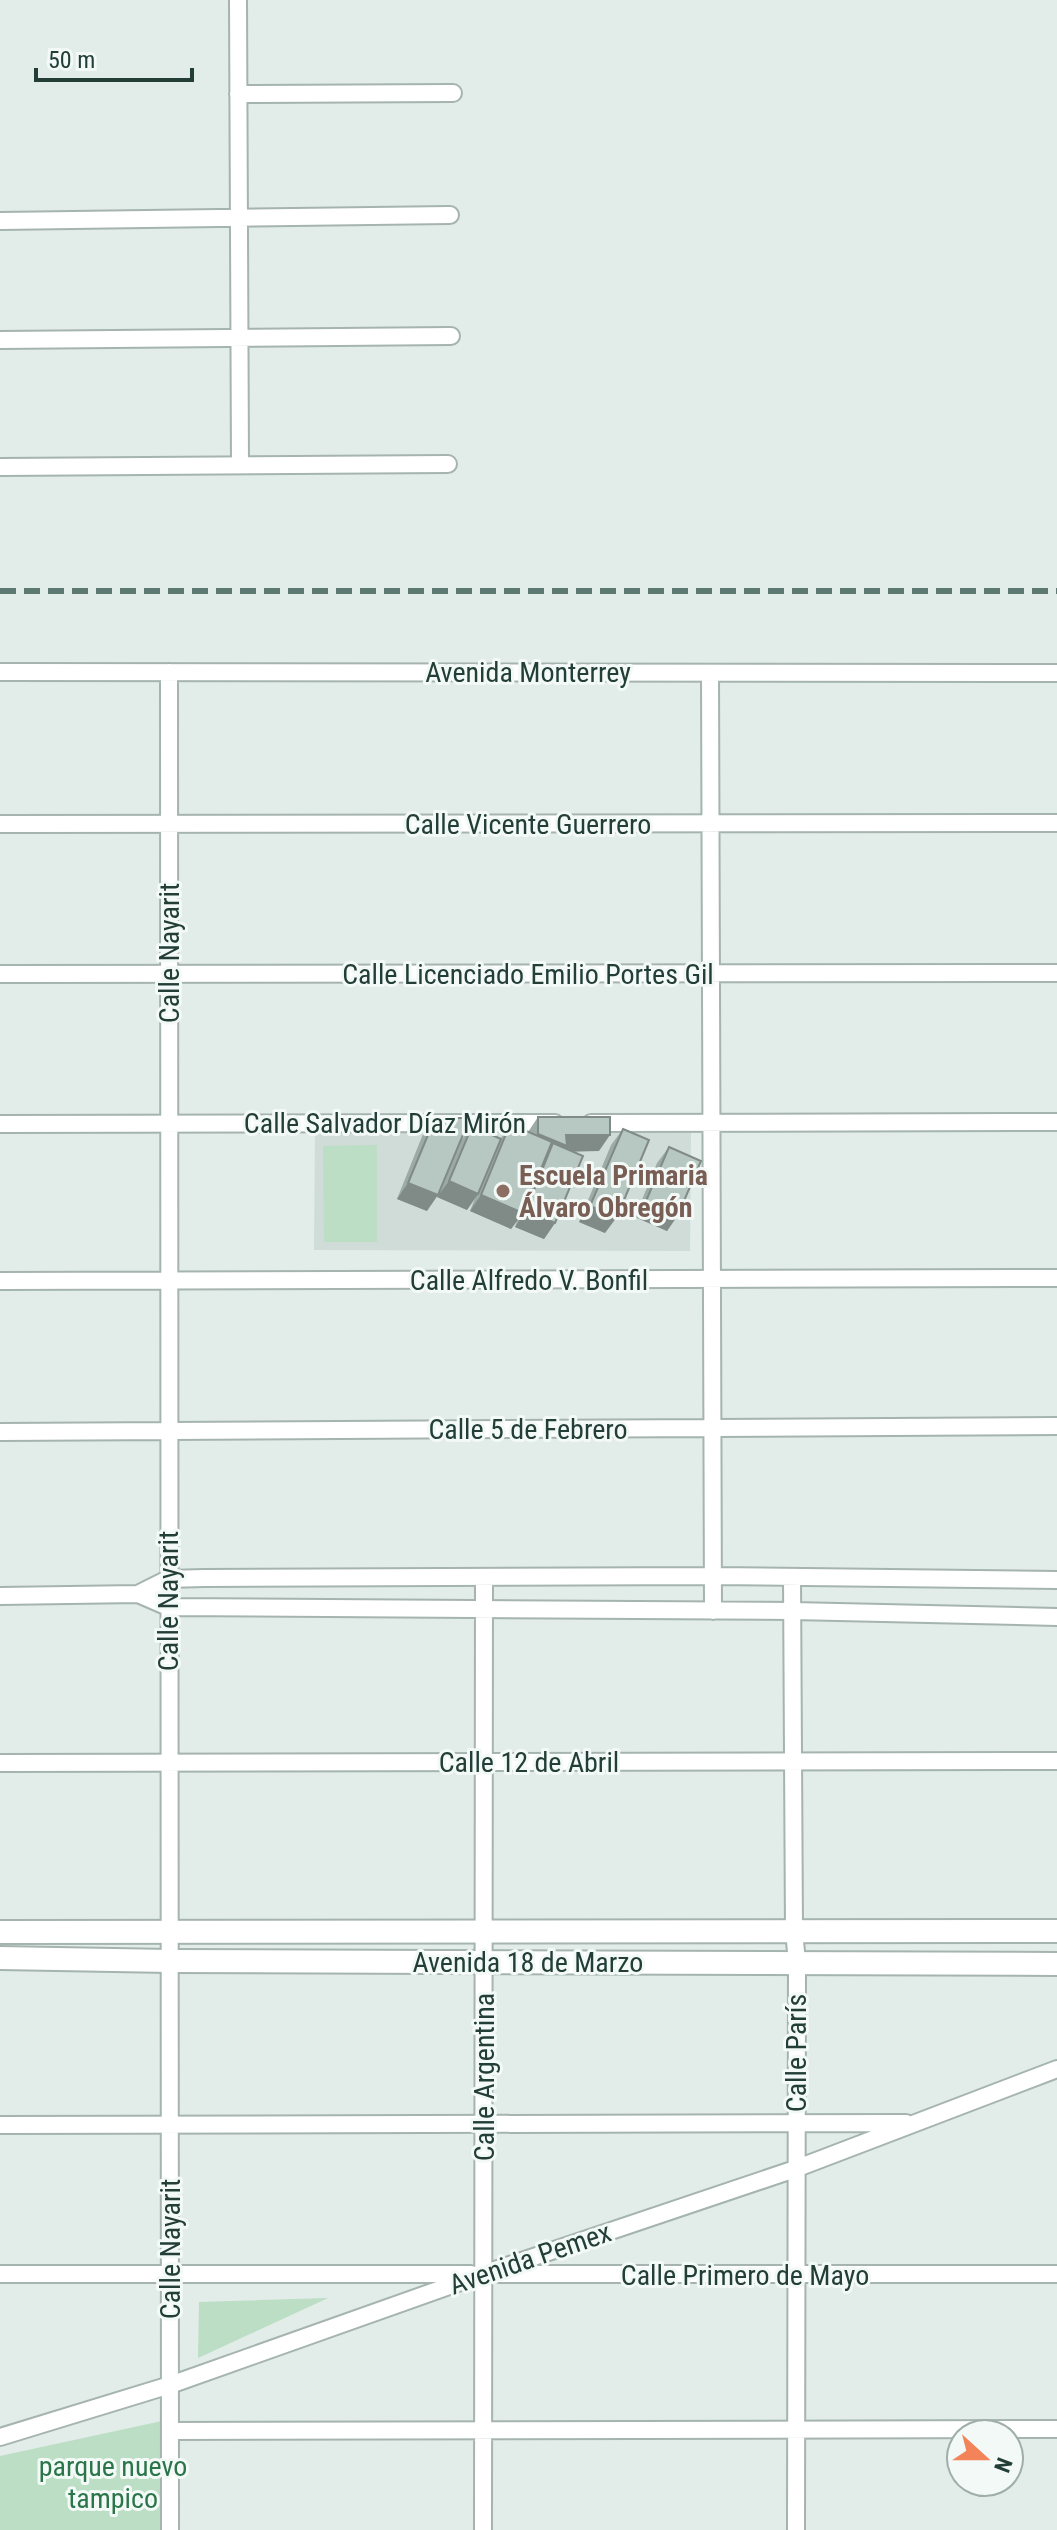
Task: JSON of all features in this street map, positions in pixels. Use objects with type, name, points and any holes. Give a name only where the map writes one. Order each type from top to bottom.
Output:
[{"type":"street","points":[[238,0],[240,465]]},
{"type":"street","points":[[238,94],[453,93]]},
{"type":"street","points":[[0,221],[450,215]]},
{"type":"street","points":[[0,340],[451,336]]},
{"type":"street","points":[[0,467],[448,464]]},
{"type":"street","name":"Avenida Monterrey","points":[[0,672],[1057,673]]},
{"type":"street","name":"Calle Nayarit","points":[[169,672],[170,2530]]},
{"type":"street","points":[[710,673],[713,1611]]},
{"type":"street","name":"Calle Vicente Guerrero","points":[[0,824],[1057,823]]},
{"type":"street","name":"Calle Licenciado Emilio Portes Gil","points":[[0,974],[1057,973]]},
{"type":"street","name":"Calle Salvador Díaz Mirón","points":[[0,1124],[1057,1122]]},
{"type":"street","name":"Calle Alfredo V. Bonfil","points":[[0,1281],[1057,1278]]},
{"type":"street","name":"Calle 5 de Febrero","points":[[0,1432],[1057,1426]]},
{"type":"street","points":[[138,1594],[168,1579],[713,1576],[1057,1580]]},
{"type":"street","name":"Calle Argentina","points":[[483,2530],[484,1577]]},
{"type":"street","name":"Calle París","points":[[792,1577],[794,1931],[797,1962],[796,2530]]},
{"type":"street","points":[[0,1596],[138,1594],[168,1607],[793,1611],[1057,1617]]},
{"type":"street","name":"Calle 12 de Abril","points":[[0,1763],[1057,1761]]},
{"type":"street","name":"Avenida 18 de Marzo","points":[[0,1932],[1057,1931]]},
{"type":"street","name":"Avenida 18 de Marzo","points":[[0,1958],[1057,1964]]},
{"type":"street","name":"Avenida Pemex","points":[[5,2434],[170,2385],[483,2274],[795,2169],[1057,2069]]},
{"type":"street","points":[[0,2125],[915,2123]]},
{"type":"street","name":"Calle Primero de Mayo","points":[[0,2274],[1057,2274]]},
{"type":"street","points":[[170,2431],[1057,2429]]},
{"type":"shaded area","name":"Escuela Primaria Álvaro Obregón","points":[[315,1131],[691,1133],[690,1251],[314,1250]]},
{"type":"green space","points":[[377,1145],[377,1242],[324,1242],[323,1146]]},
{"type":"green space","points":[[328,2298],[198,2358],[199,2302]]},
{"type":"green space","name":"parque nuevo tampico","points":[[162,2421],[163,2530],[0,2530],[0,2456]]},
{"type":"building","points":[[538,1117],[610,1117],[610,1135],[566,1135],[567,1146],[538,1134]]},
{"type":"building","points":[[435,1118],[470,1118],[438,1195],[408,1183]]},
{"type":"building","points":[[510,1124],[552,1142],[523,1213],[481,1195]]},
{"type":"building","points":[[472,1126],[501,1139],[478,1194],[449,1181]]},
{"type":"building","points":[[623,1129],[649,1140],[617,1217],[590,1206]]},
{"type":"building","points":[[553,1143],[583,1156],[555,1223],[526,1210]]},
{"type":"building","points":[[669,1147],[701,1161],[678,1215],[646,1201]]},
{"type":"railway","points":[[0,591],[1057,591]]},
{"type":"place","name":"Escuela Primaria Álvaro Obregón","points":[[503,1191]]}]
